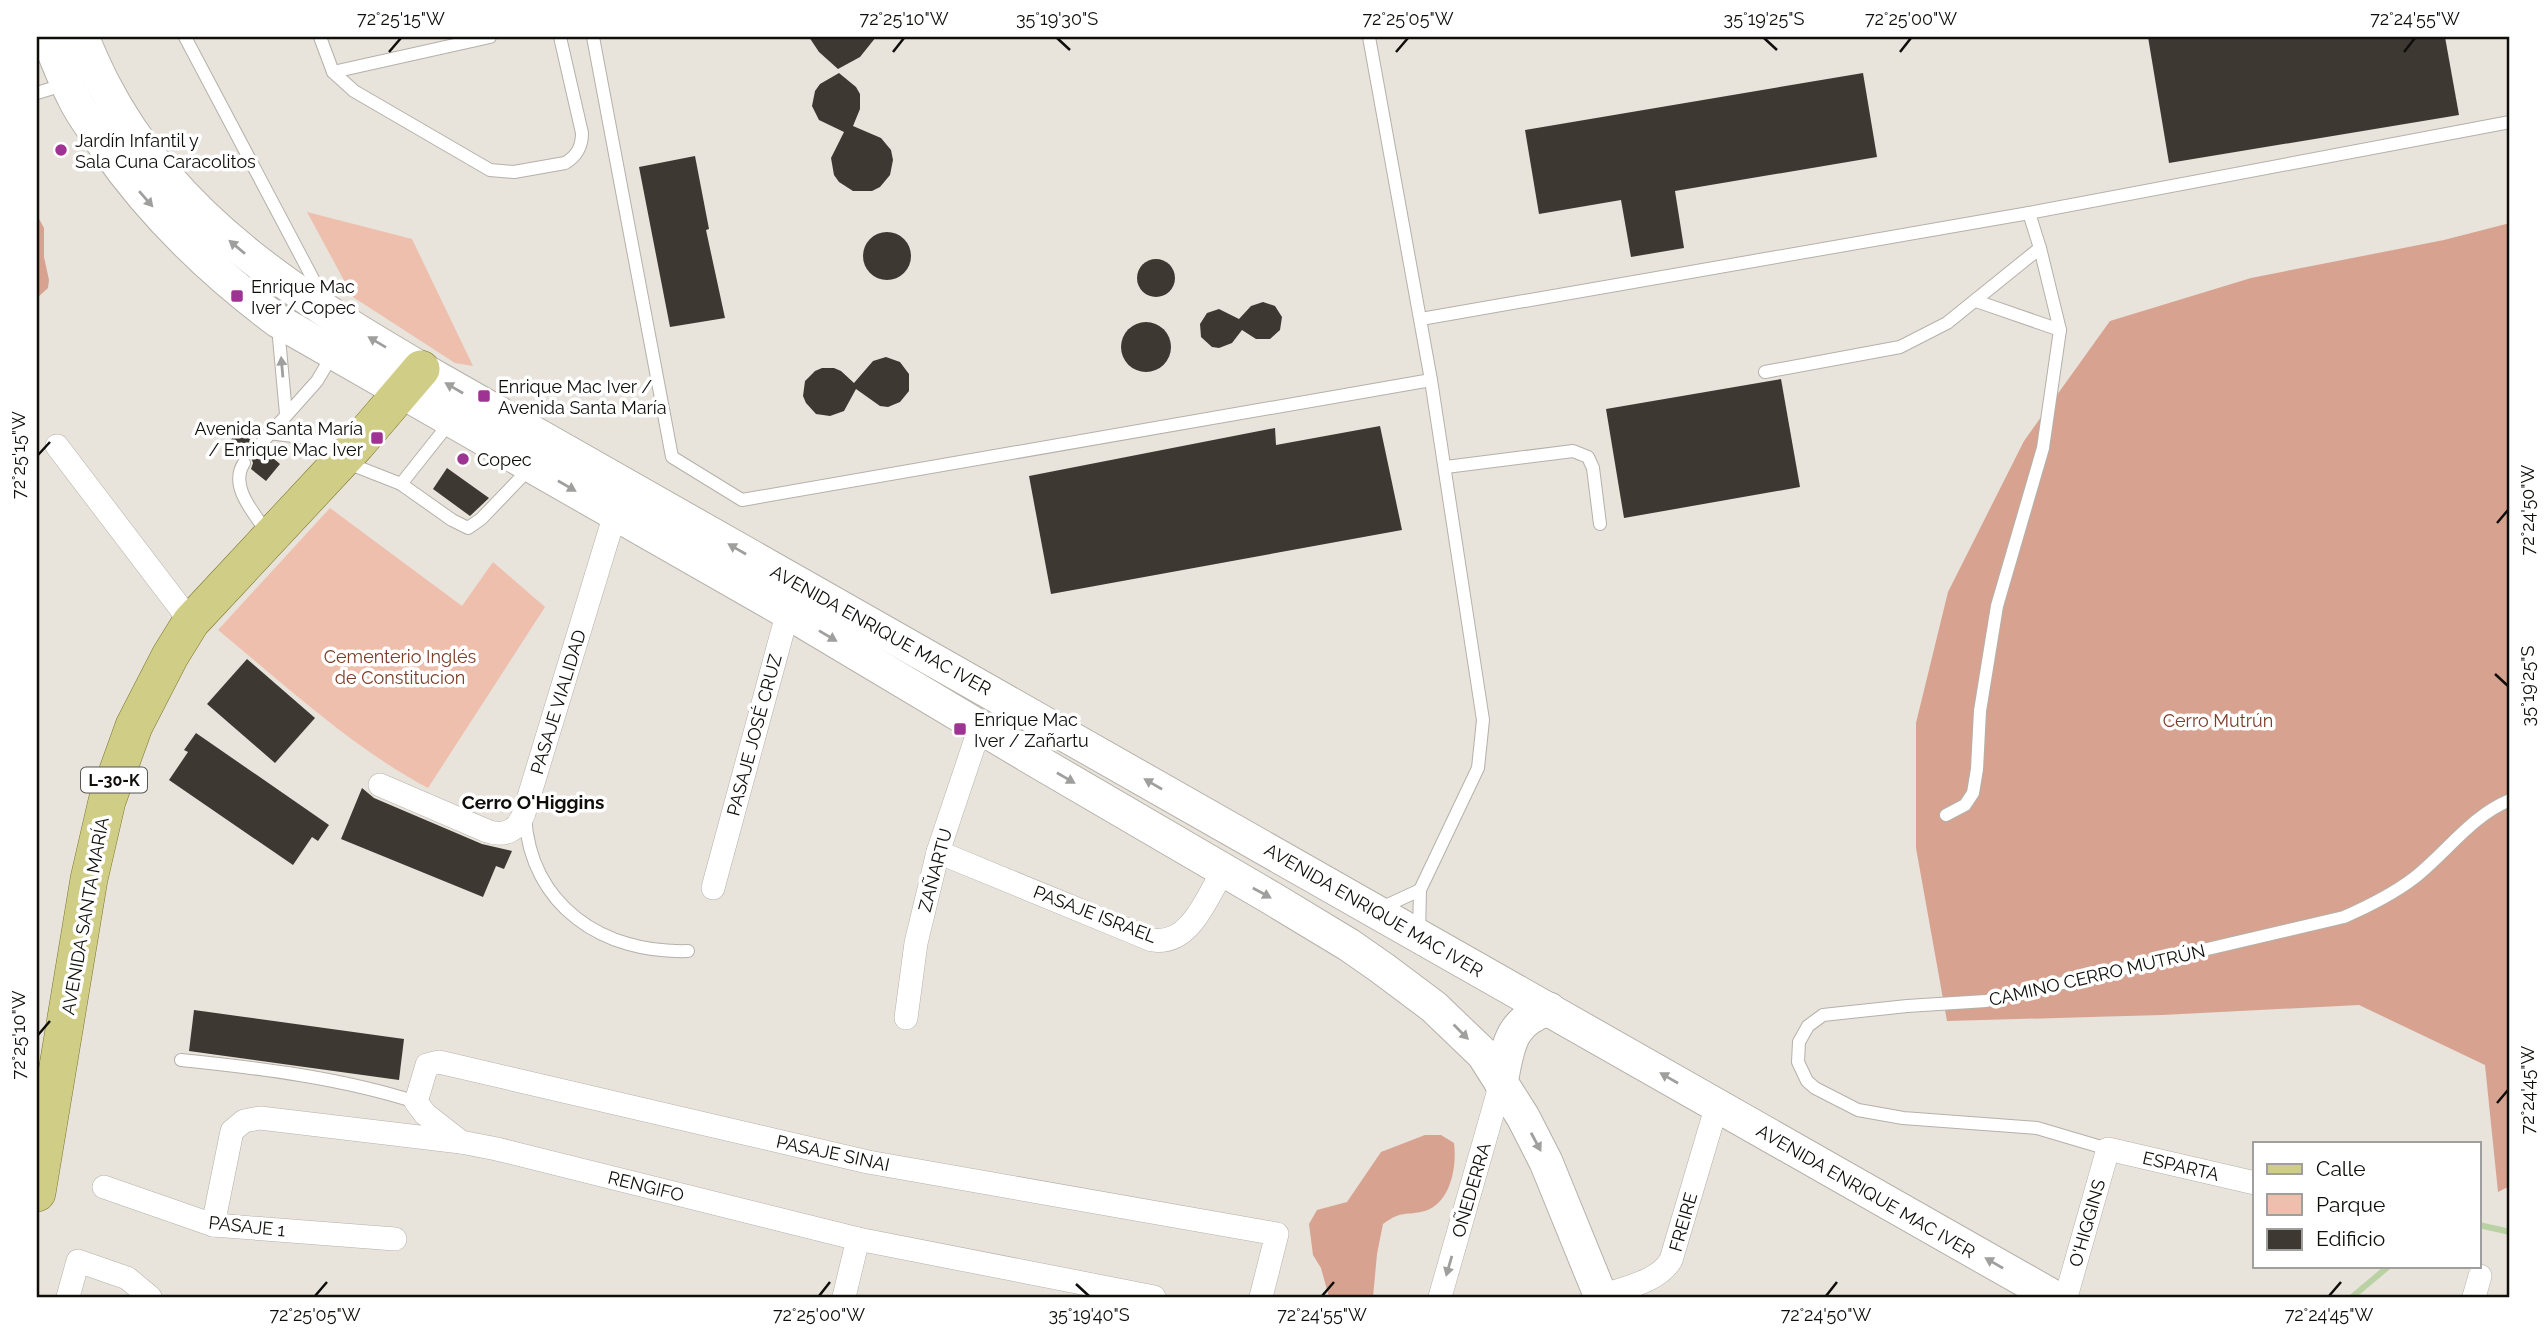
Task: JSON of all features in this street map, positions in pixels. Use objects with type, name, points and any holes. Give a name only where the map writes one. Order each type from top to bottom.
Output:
[{"type":"main road","name":"AVENIDA ENRIQUE MAC IVER","points":[[47,37],[52,89],[73,97],[108,151],[165,221],[219,274],[278,321],[333,333]]},
{"type":"main road","name":"AVENIDA ENRIQUE MAC IVER","points":[[82,37],[104,86],[125,120],[172,182],[229,240],[333,333],[792,597],[980,727],[1349,945],[1434,1007],[1483,1054],[1502,1083]]},
{"type":"main road","name":"AVENIDA ENRIQUE MAC IVER","points":[[412,380],[452,420],[615,514],[792,597],[1052,726],[2054,1297]]},
{"type":"main road","name":"AVENIDA SANTA MARÍA","points":[[37,1192],[89,879],[103,814],[134,726],[191,622],[412,380]]},
{"type":"main road","points":[[1035,760],[1052,726]]},
{"type":"main road","points":[[1314,924],[1376,911]]},
{"type":"main road","points":[[1419,936],[1420,951],[1434,1007]]},
{"type":"main road","points":[[1502,1083],[1509,1042],[1514,1032],[1530,1017],[1549,1009]]},
{"type":"main road","name":"FREIRE","points":[[1502,1083],[1546,1162],[1601,1297]]},
{"type":"street","points":[[57,446],[191,622]]},
{"type":"street","name":"PASAJE VIALIDAD","points":[[524,813],[615,514]]},
{"type":"street","name":"PASAJE JOSÉ CRUZ","points":[[713,888],[792,597]]},
{"type":"street","name":"ZAÑARTU","points":[[906,1018],[916,943],[938,852],[980,727]]},
{"type":"street","points":[[380,785],[495,834],[512,830],[522,820],[524,813]]},
{"type":"street","name":"PASAJE ISRAEL","points":[[938,852],[1152,940],[1161,941],[1177,937],[1188,928],[1223,871]]},
{"type":"street","name":"PASAJE SINAI","points":[[416,1102],[428,1065],[439,1062],[868,1162],[1278,1234],[1261,1297]]},
{"type":"street","name":"OÑEDERRA","points":[[1440,1297],[1502,1083]]},
{"type":"street","points":[[416,1102],[425,1114],[461,1142]]},
{"type":"street","name":"FREIRE","points":[[1601,1297],[1656,1276],[1666,1269],[1671,1260],[1717,1105]]},
{"type":"street","name":"RENGIFO","points":[[213,1225],[232,1131],[244,1121],[260,1118],[461,1142],[497,1149],[858,1239],[1154,1297]]},
{"type":"street","name":"ESPARTA","points":[[2108,1149],[2253,1183]]},
{"type":"street","name":"O'HIGGINS","points":[[2066,1297],[2108,1149]]},
{"type":"street","name":"PASAJE 1","points":[[104,1187],[213,1225],[395,1239]]},
{"type":"street","points":[[844,1297],[858,1239]]},
{"type":"street","points":[[68,1297],[78,1261],[127,1278],[150,1297]]},
{"type":"lane","points":[[185,37],[333,333],[317,381],[258,446]]},
{"type":"lane","points":[[320,37],[333,72],[354,91],[490,170],[514,172],[565,163],[572,159],[580,147],[582,133],[560,37]]},
{"type":"lane","points":[[333,72],[490,37]]},
{"type":"lane","points":[[593,37],[672,457],[742,500],[1431,380]]},
{"type":"lane","points":[[1369,37],[1446,467],[1483,720],[1478,768],[1420,890],[1419,936]]},
{"type":"lane","points":[[1421,319],[2029,214],[2510,122]]},
{"type":"lane","points":[[1946,815],[1965,804],[1973,793],[1980,711],[1997,606],[2043,448],[2060,330],[2029,214]]},
{"type":"lane","points":[[1765,372],[1900,347],[1947,323],[2040,248]]},
{"type":"lane","points":[[1976,301],[2060,330]]},
{"type":"lane","points":[[278,321],[286,414]]},
{"type":"lane","points":[[401,484],[452,420]]},
{"type":"lane","points":[[269,433],[349,452],[468,528],[481,519],[532,466]]},
{"type":"lane","points":[[1446,467],[1573,451],[1588,457],[1593,468],[1600,524]]},
{"type":"lane","points":[[244,463],[238,477],[241,492],[269,536]]},
{"type":"lane","name":"CAMINO CERRO MUTRÚN","points":[[2108,1149],[2037,1128],[1903,1118],[1858,1110],[1815,1088],[1807,1081],[1798,1062],[1799,1042],[1808,1026],[1823,1015],[1907,1006],[1986,1002],[2344,917],[2369,906],[2415,877],[2466,829],[2495,807],[2510,800]]},
{"type":"lane","points":[[524,813],[528,845],[540,875],[550,891],[577,919],[593,930],[627,944],[666,952],[688,951]]},
{"type":"lane","points":[[1376,911],[1420,890]]},
{"type":"lane","points":[[181,1060],[374,1089],[416,1102]]},
{"type":"green space","points":[[307,212],[412,239],[473,366],[455,363],[353,297]]},
{"type":"green space","points":[[37,215],[44,228],[44,257],[49,280],[48,288],[37,298]]},
{"type":"green space","name":"Cerro Mutrún","points":[[2510,223],[2510,1186],[2498,1192],[2485,1065],[2359,1005],[2162,1015],[1947,1021],[1916,848],[1916,723],[1948,592],[2024,441],[2110,321],[2251,278],[2444,240]]},
{"type":"green space","name":"Cementerio Inglés de Constitucion","points":[[330,508],[462,606],[493,562],[545,607],[428,788],[345,734],[218,630]]},
{"type":"green space","points":[[1425,1135],[1441,1135],[1454,1143],[1453,1173],[1446,1192],[1434,1207],[1399,1215],[1383,1224],[1373,1297],[1329,1297],[1321,1268],[1313,1255],[1309,1224],[1317,1210],[1347,1202],[1381,1152]]},
{"type":"building","points":[[809,37],[876,37],[860,57],[838,69],[819,52]]},
{"type":"building","points":[[2148,37],[2445,37],[2459,115],[2169,163]]},
{"type":"building","points":[[839,73],[856,87],[860,94],[860,109],[853,126],[881,138],[891,150],[893,160],[890,175],[880,187],[872,191],[853,191],[839,182],[834,175],[831,158],[844,132],[819,120],[812,106],[815,91],[820,84]]},
{"type":"building","points":[[1863,73],[1877,157],[1675,191],[1684,248],[1631,257],[1621,200],[1539,214],[1525,130]]},
{"type":"building","points":[[695,156],[709,229],[706,230],[725,318],[670,327],[639,167]]},
{"type":"building","points":[[887,232],[896,233],[904,239],[910,247],[910,265],[904,273],[896,279],[887,280],[878,279],[870,273],[864,265],[863,256],[864,247],[870,239],[878,233]]},
{"type":"building","points":[[1156,259],[1170,264],[1175,278],[1170,292],[1156,297],[1142,292],[1137,278],[1142,264]]},
{"type":"building","points":[[1263,302],[1275,306],[1282,317],[1280,330],[1270,339],[1256,339],[1242,330],[1232,343],[1219,348],[1212,347],[1201,337],[1200,324],[1207,313],[1219,309],[1239,319],[1251,306]]},
{"type":"building","points":[[1146,322],[1163,330],[1171,347],[1163,364],[1146,372],[1129,364],[1121,347],[1129,330]]},
{"type":"building","points":[[886,357],[900,362],[909,374],[909,391],[900,402],[888,407],[880,406],[856,389],[844,411],[830,416],[816,414],[806,403],[803,396],[805,381],[815,371],[834,368],[854,383],[873,361]]},
{"type":"building","points":[[1781,379],[1800,487],[1624,518],[1606,409]]},
{"type":"building","points":[[1380,426],[1402,530],[1051,594],[1029,476],[1275,428],[1276,445]]},
{"type":"building","points":[[239,430],[252,441],[251,448],[254,453],[266,452],[280,464],[266,481],[251,469],[251,457],[244,454],[237,458],[225,447]]},
{"type":"building","points":[[447,468],[489,498],[470,516],[433,489]]},
{"type":"building","points":[[247,659],[315,718],[275,763],[207,704]]},
{"type":"building","points":[[196,733],[329,825],[318,841],[312,837],[293,865],[169,780],[188,752],[184,750]]},
{"type":"building","points":[[362,788],[374,798],[482,844],[512,851],[504,869],[496,866],[483,897],[341,839]]},
{"type":"building","points":[[194,1010],[404,1039],[399,1080],[189,1051]]},
{"type":"waterway","points":[[2480,1225],[2510,1232]]},
{"type":"waterway","points":[[2352,1297],[2387,1268]]},
{"type":"place","name":"Jardín Infantil y Sala Cuna Caracolitos","points":[[61,150]]},
{"type":"place","name":"Enrique Mac Iver / Copec","points":[[237,296]]},
{"type":"place","name":"Enrique Mac Iver / Avenida Santa María","points":[[484,396]]},
{"type":"place","name":"Avenida Santa María / Enrique Mac Iver","points":[[377,438]]},
{"type":"place","name":"Copec","points":[[463,459]]},
{"type":"place","name":"Enrique Mac Iver / Zañartu","points":[[960,729]]},
{"type":"district","name":"Cerro O'Higgins","points":[[533,802]]}]
